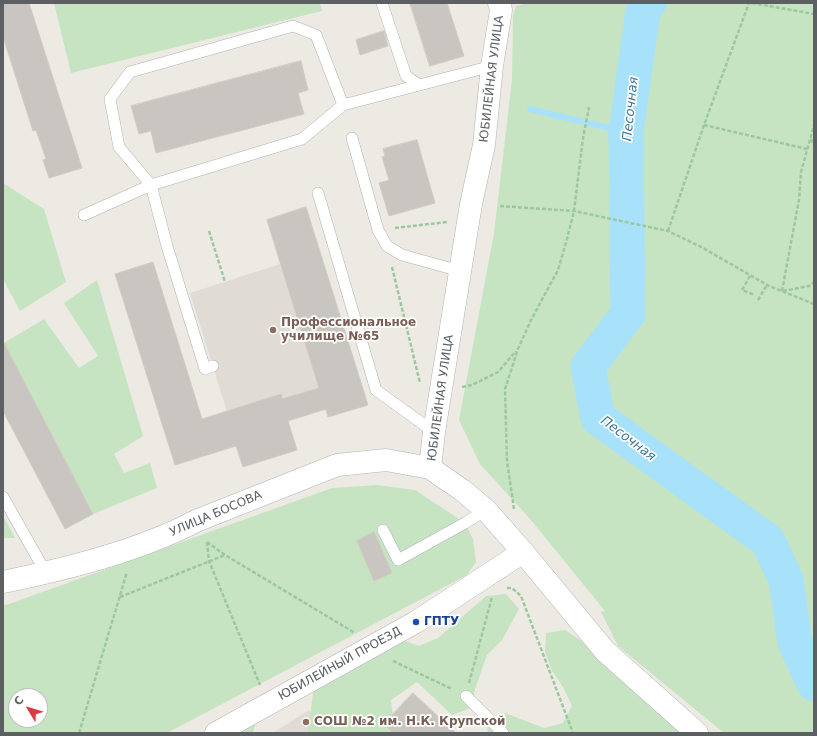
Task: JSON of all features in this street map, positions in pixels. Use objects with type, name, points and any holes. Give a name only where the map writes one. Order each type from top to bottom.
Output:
[{"type":"street","name":"ЮБИЛЕЙНАЯ УЛИЦА","points":[[499,3],[501,10],[492,66],[484,145],[471,204],[434,432],[430,468],[462,490],[486,510],[605,651],[697,733]]},
{"type":"street","name":"УЛИЦА БОСОВА","points":[[3,582],[46,573],[135,547],[337,465],[386,460],[430,468]]},
{"type":"street","name":"ЮБИЛЕЙНЫЙ ПРОЕЗД","points":[[216,733],[416,622],[523,552]]},
{"type":"lane","points":[[382,3],[406,76],[419,86]]},
{"type":"lane","points":[[213,366],[205,369],[167,246],[151,185],[120,147],[110,99],[130,72],[293,26],[316,35],[343,106]]},
{"type":"lane","points":[[84,215],[151,185],[302,139],[343,106],[492,66]]},
{"type":"lane","points":[[352,138],[378,230],[387,246],[402,255],[460,271]]},
{"type":"lane","points":[[318,193],[376,390],[434,432]]},
{"type":"lane","points":[[3,497],[46,573]]},
{"type":"lane","points":[[383,530],[398,560],[486,510]]},
{"type":"lane","points":[[466,696],[503,733]]},
{"type":"path","points":[[668,231],[704,125],[749,3]]},
{"type":"path","points":[[752,3],[814,14]]},
{"type":"path","points":[[515,515],[507,462],[505,389],[518,349],[531,320],[558,270],[574,211],[583,138],[589,107]]},
{"type":"path","points":[[704,125],[807,148]]},
{"type":"path","points":[[782,291],[799,200],[801,172],[814,125]]},
{"type":"path","points":[[811,138],[814,146]]},
{"type":"path","points":[[500,206],[574,211],[668,231],[703,248],[767,285],[814,304]]},
{"type":"path","points":[[378,230],[449,222]]},
{"type":"path","points":[[209,231],[225,282]]},
{"type":"path","points":[[387,246],[420,384]]},
{"type":"path","points":[[750,276],[742,290],[752,294],[751,296]]},
{"type":"path","points":[[782,291],[809,286],[814,282]]},
{"type":"path","points":[[758,300],[767,285]]},
{"type":"path","points":[[442,389],[472,385],[498,372],[518,349]]},
{"type":"path","points":[[262,688],[209,561],[207,542],[361,637]]},
{"type":"path","points":[[120,597],[225,554]]},
{"type":"path","points":[[79,733],[128,568]]},
{"type":"path","points":[[506,588],[512,588],[521,596],[573,733]]},
{"type":"path","points":[[393,661],[466,696],[494,590]]},
{"type":"shaded area","name":"Профессиональное училище №65","points":[[306,207],[368,405],[328,417],[325,409],[229,418],[190,293],[280,264],[267,220]]},
{"type":"shaded area","name":"СОШ №2 им. Н.К. Крупской","points":[[309,710],[333,733],[273,733]]},
{"type":"green space","points":[[54,3],[320,3],[322,11],[71,73]]},
{"type":"green space","points":[[529,3],[814,3],[814,733],[724,733],[618,646],[601,612],[605,611],[530,519],[480,464],[459,420],[494,233],[512,80],[513,15],[516,6]]},
{"type":"green space","points":[[3,183],[44,209],[66,282],[20,311],[3,279]]},
{"type":"green space","points":[[97,280],[143,436],[114,454],[124,473],[150,463],[157,488],[93,514],[4,343],[44,319],[79,368],[98,356],[64,303]]},
{"type":"green space","points":[[377,485],[415,490],[465,523],[473,539],[476,562],[467,575],[167,733],[3,733],[3,605],[332,488]]},
{"type":"green space","points":[[3,516],[15,538],[3,538]]},
{"type":"green space","points":[[506,594],[519,609],[502,640],[487,655],[475,689],[471,708],[452,715],[417,682],[391,700],[394,726],[400,733],[308,733],[313,693],[325,675],[396,638],[419,646],[438,638],[486,596]]},
{"type":"green space","points":[[565,630],[583,642],[684,733],[488,733],[487,723],[505,713],[544,728],[563,723],[572,706],[563,687],[552,671],[545,652],[546,633]]},
{"type":"green space","points":[[245,719],[255,724],[253,733],[222,733]]},
{"type":"building","points":[[3,3],[29,3],[82,168],[49,178],[43,160],[46,159],[36,130],[33,131],[3,37]]},
{"type":"building","points":[[410,3],[447,3],[464,56],[430,66]]},
{"type":"building","points":[[384,31],[388,46],[360,55],[356,40]]},
{"type":"building","points":[[301,61],[308,90],[298,93],[304,114],[156,153],[151,131],[139,134],[131,106]]},
{"type":"building","points":[[417,140],[435,203],[389,216],[379,183],[389,180],[382,157],[385,156],[383,149]]},
{"type":"building","points":[[306,207],[368,405],[328,417],[326,409],[288,421],[297,450],[243,467],[236,446],[175,465],[115,274],[153,262],[202,419],[281,394],[282,399],[319,388],[267,220]]},
{"type":"building","points":[[3,341],[93,514],[65,529],[3,411]]},
{"type":"building","points":[[374,532],[392,573],[374,581],[357,541]]},
{"type":"building","points":[[413,693],[456,733],[393,733],[384,724]]},
{"type":"waterway","name":"Песочная","points":[[649,3],[643,11],[626,132],[628,314],[588,367],[598,418],[768,541],[786,580],[795,642],[814,684]]},
{"type":"waterway","points":[[530,109],[626,132]]},
{"type":"place","name":"Профессиональное училище №65","points":[[273,330]]},
{"type":"place","name":"ГПТУ","points":[[416,622]]},
{"type":"place","name":"СОШ №2 им. Н.К. Крупской","points":[[306,722]]}]
